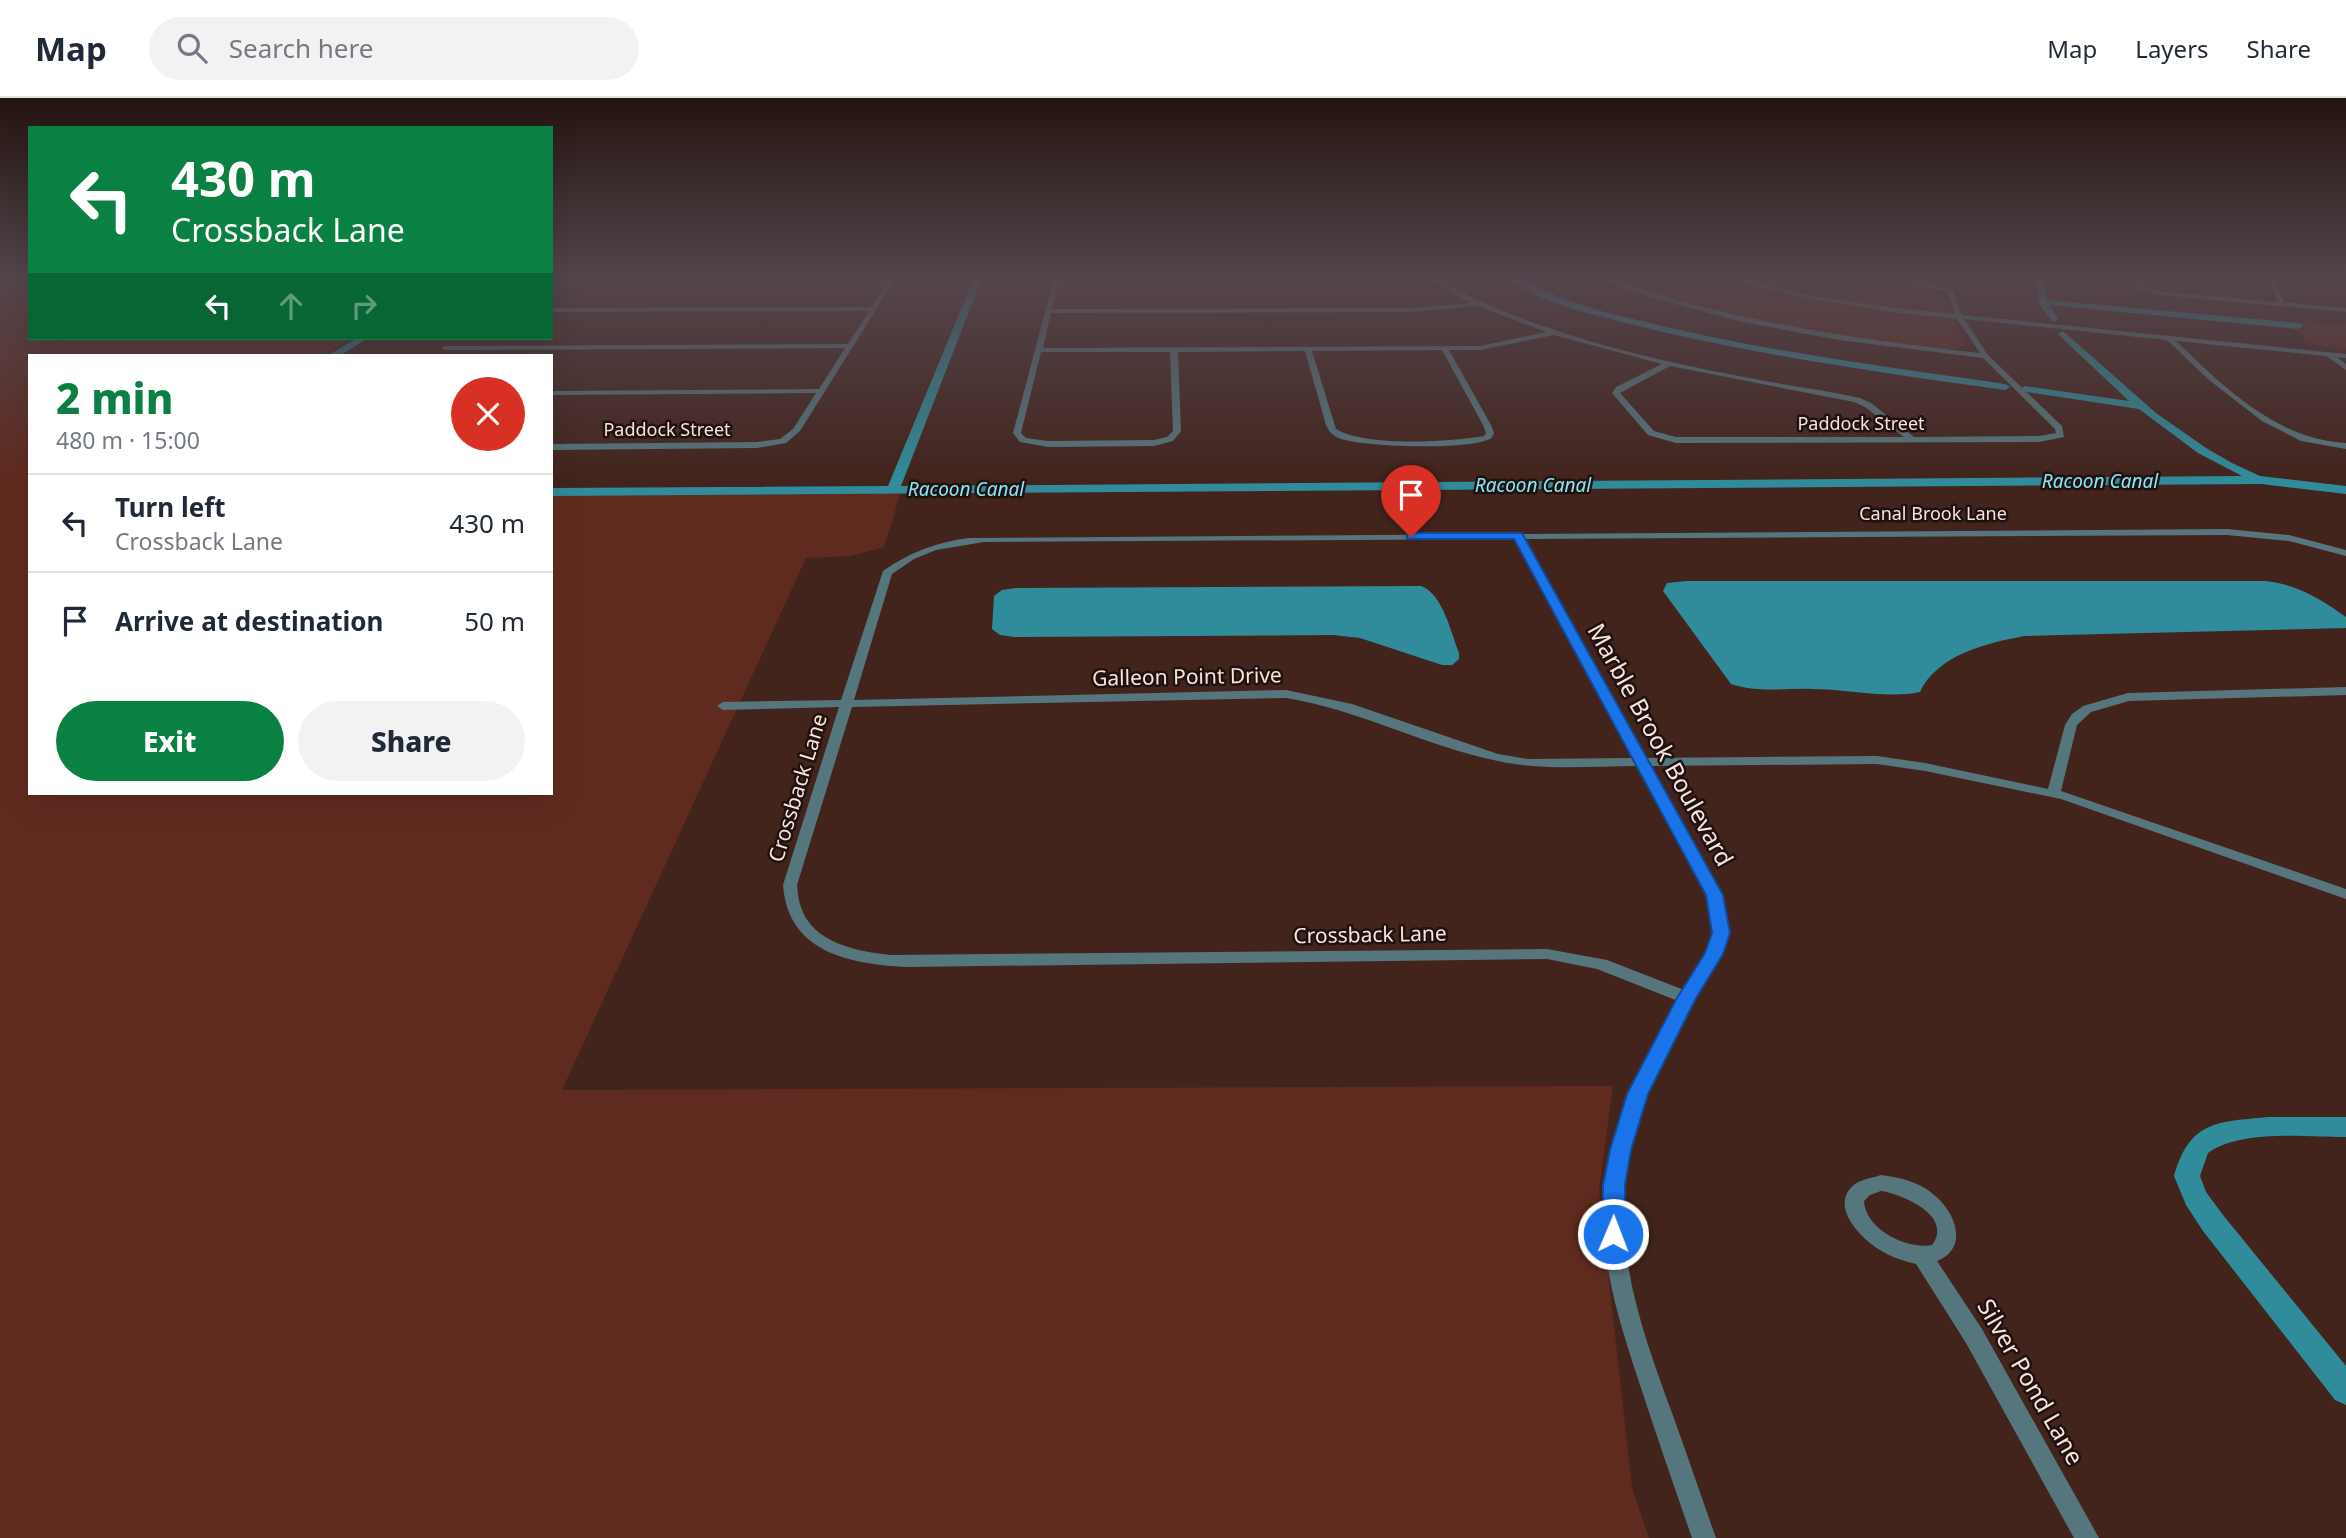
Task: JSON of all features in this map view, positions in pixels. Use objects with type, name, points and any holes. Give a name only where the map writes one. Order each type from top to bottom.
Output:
[{"type":"street","points":[[436,354],[449,345]]},
{"type":"street","points":[[1040,345],[1017,433],[1023,440],[1048,444],[1141,444],[1170,439],[1177,431],[1174,349]]},
{"type":"street","points":[[1039,350],[1444,348],[1497,345]]},
{"type":"street","points":[[1606,345],[1670,363],[1857,400],[1868,405],[1912,439]]},
{"type":"street","points":[[1899,345],[1985,356]]},
{"type":"street","points":[[1978,345],[1985,356]]},
{"type":"street","points":[[2176,345],[2277,426],[2315,442],[2346,446]]},
{"type":"street","points":[[2240,345],[2346,356]]},
{"type":"street","points":[[445,348],[850,346]]},
{"type":"street","points":[[553,393],[820,391],[850,346]]},
{"type":"street","points":[[1308,348],[1332,428],[1343,439],[1370,442],[1463,442],[1487,438],[1490,433],[1487,425],[1444,348]]},
{"type":"street","points":[[2328,354],[2346,368]]},
{"type":"street","name":"Paddock Street","points":[[1670,363],[1616,393],[1651,433],[1661,437],[1692,441],[2039,439],[2061,435],[2059,428],[1985,356]]},
{"type":"street","name":"Paddock Street","points":[[553,447],[757,445],[783,441],[796,430],[820,391]]},
{"type":"street","name":"Canal Brook Lane","points":[[1518,536],[2227,532],[2289,538],[2346,553]]},
{"type":"street","name":"Crossback Lane","points":[[1518,536],[984,539],[941,546],[905,558],[887,573],[790,886],[794,911],[811,933],[837,949],[866,960],[1547,954],[1577,956],[1687,998]]},
{"type":"street","name":"Marble Brook Boulevard","points":[[1518,536],[1714,895],[1719,913],[1721,933],[1714,954],[1687,998],[1634,1105],[1620,1150],[1614,1185],[1613,1234],[1633,1331],[1704,1538]]},
{"type":"street","points":[[2053,794],[2071,725],[2076,717],[2098,704],[2145,695],[2346,691]]},
{"type":"street","name":"Galleon Point Drive","points":[[723,706],[1286,694],[1328,700],[1500,759],[1528,763],[1642,761]]},
{"type":"street","points":[[1642,761],[1877,760],[1965,774],[2053,794],[2346,894]]},
{"type":"street","points":[[1881,1183],[1896,1185],[1927,1200],[1938,1211],[1946,1224],[1948,1236],[1945,1246],[1935,1253],[1922,1256],[1892,1249],[1867,1231],[1854,1208],[1855,1198],[1860,1190],[1881,1183]]},
{"type":"street","name":"Silver Pond Lane","points":[[1922,1256],[1974,1336],[2087,1538]]},
{"type":"shaded area","points":[[0,345],[340,345],[325,354],[28,354],[28,795],[553,795],[553,492],[901,491],[884,547],[851,556],[806,558],[562,1090],[1613,1086],[1599,1190],[1632,1488],[1649,1538],[0,1538]]},
{"type":"shaded area","points":[[1897,345],[1965,346],[1936,349]]},
{"type":"shaded area","points":[[2314,345],[2346,345],[2346,348]]},
{"type":"water","points":[[2265,581],[2287,585],[2318,598],[2346,617],[2346,628],[2024,636],[1979,647],[1951,660],[1928,679],[1920,692],[1894,694],[1825,689],[1761,689],[1731,684],[1663,591],[1667,583]]},
{"type":"water","points":[[1421,586],[1429,590],[1441,605],[1449,625],[1459,653],[1459,659],[1452,665],[1442,665],[1360,638],[1333,635],[1014,637],[1000,635],[992,629],[994,596],[1002,590],[1016,588]]},
{"type":"waterway","points":[[336,354],[351,345]]},
{"type":"waterway","points":[[893,489],[951,345]]},
{"type":"waterway","points":[[1736,345],[2005,387]]},
{"type":"waterway","points":[[2075,345],[2128,395],[2177,434],[2202,451],[2254,477]]},
{"type":"waterway","points":[[2025,389],[2140,406]]},
{"type":"waterway","name":"Racoon Canal","points":[[553,492],[2261,480],[2346,490]]},
{"type":"waterway","points":[[2346,1127],[2245,1129],[2225,1133],[2209,1138],[2199,1146],[2187,1176],[2195,1197],[2213,1223],[2346,1390]]},
{"type":"route","points":[[1411,537],[1518,536],[1714,895],[1721,933],[1714,954],[1687,998],[1637,1094],[1620,1150],[1614,1185],[1613,1234]]}]
